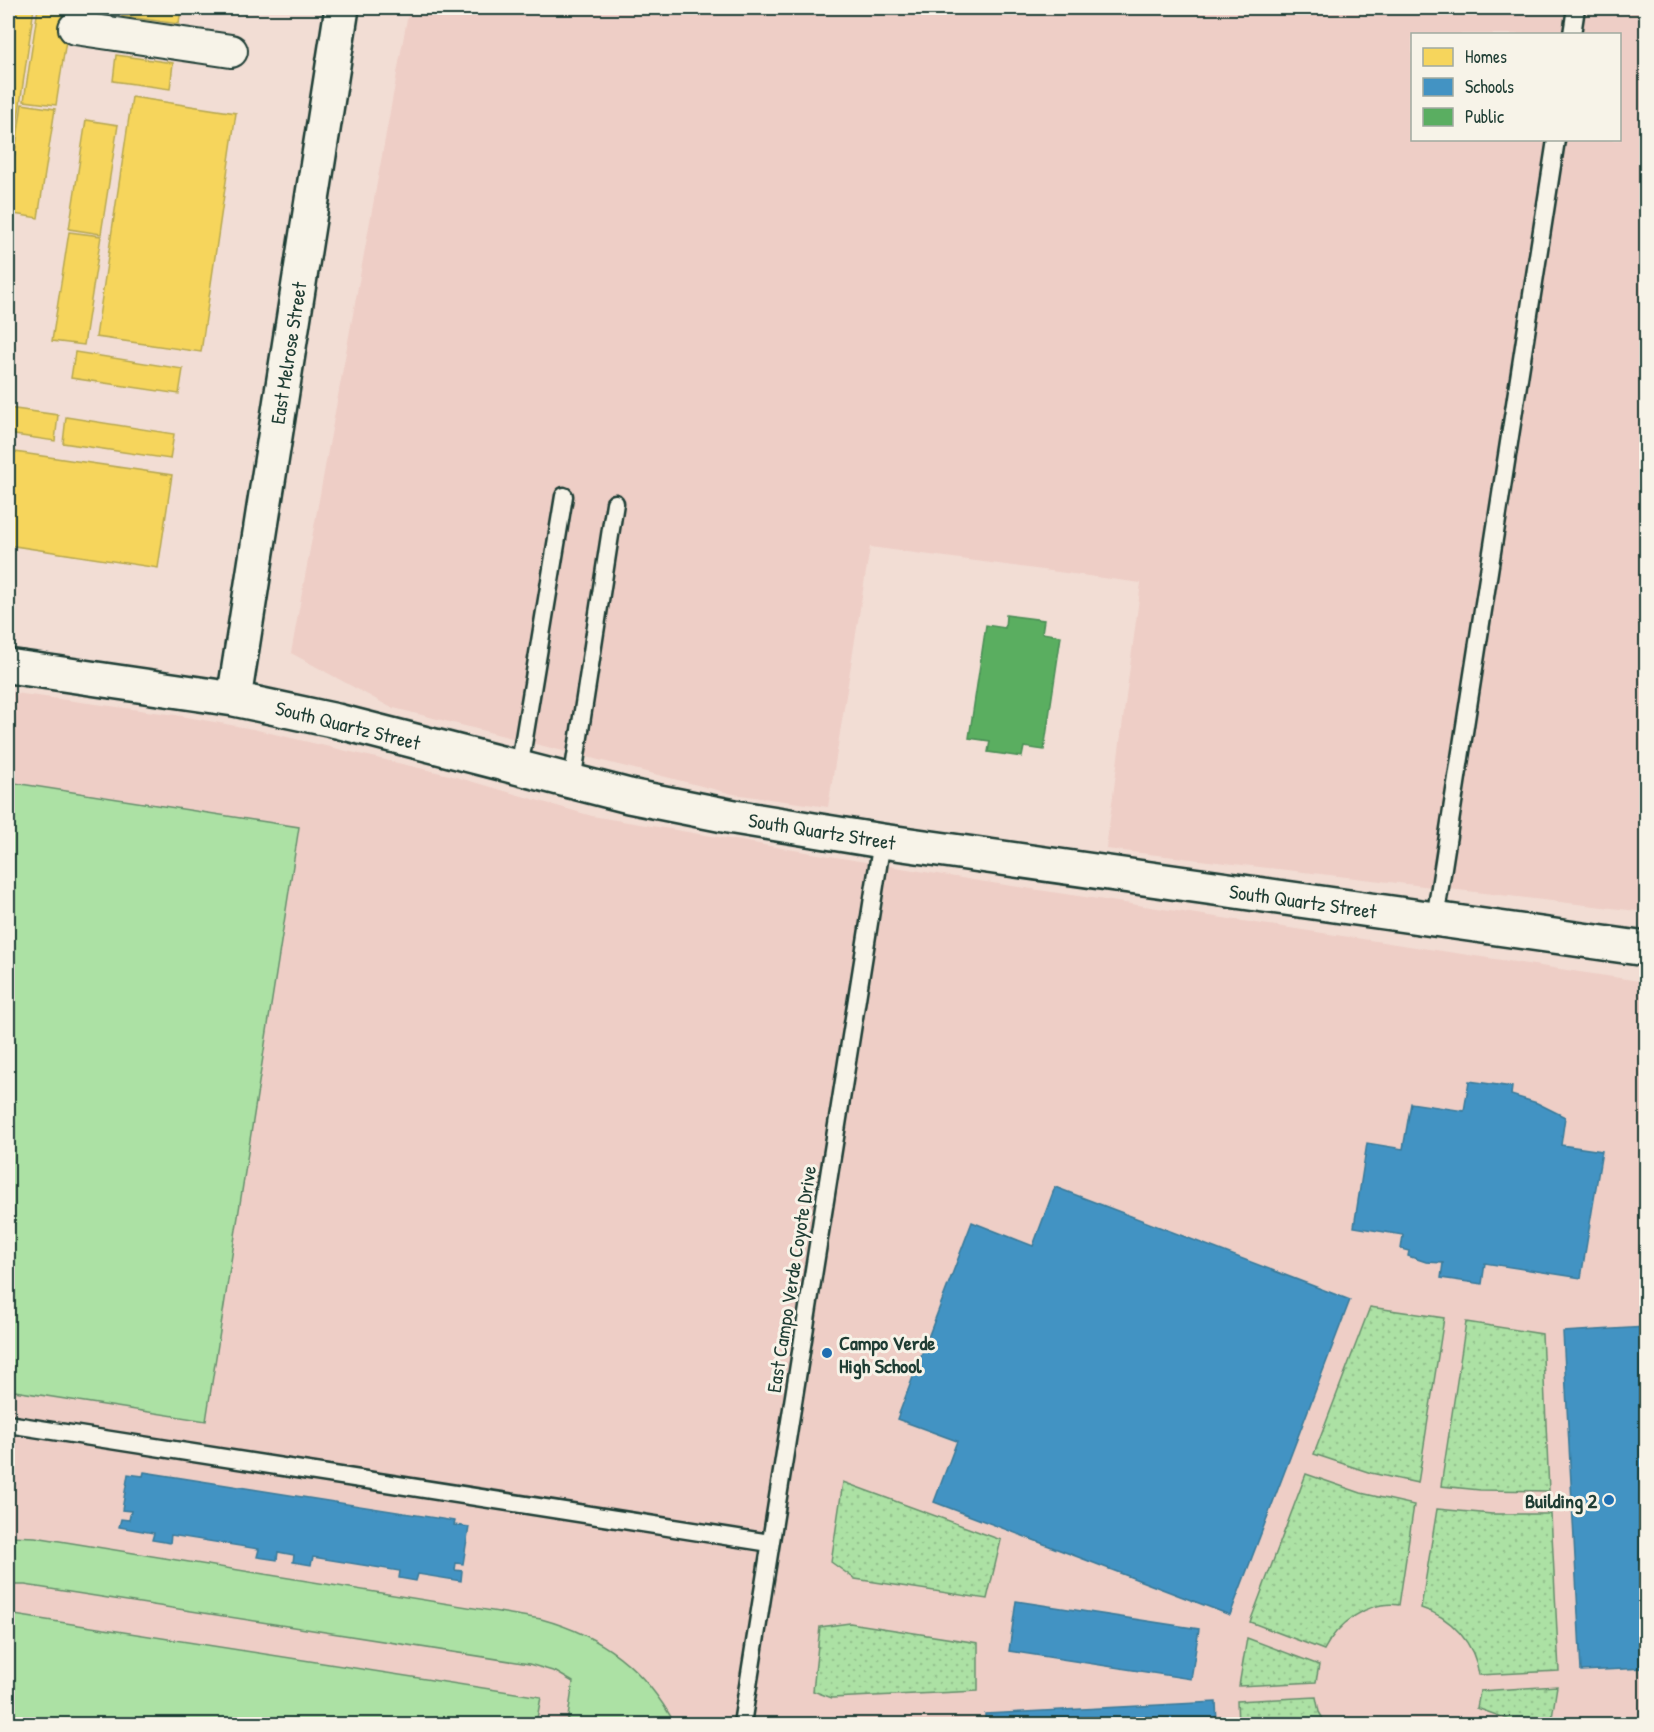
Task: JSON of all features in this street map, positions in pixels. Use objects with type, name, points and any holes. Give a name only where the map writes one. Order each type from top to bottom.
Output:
[{"type":"street","name":"East Melrose Street","points":[[234,699],[342,8]]},
{"type":"street","points":[[75,28],[231,51]]},
{"type":"street","name":"South Quartz Street","points":[[8,666],[234,699],[327,719],[519,769],[697,811],[882,841],[1647,949]]},
{"type":"lane","points":[[1572,33],[1576,8]]},
{"type":"lane","points":[[1434,919],[1556,141]]},
{"type":"lane","points":[[519,769],[564,496]]},
{"type":"lane","points":[[572,782],[615,503]]},
{"type":"lane","name":"East Campo Verde Coyote Drive","points":[[742,1725],[882,841]]},
{"type":"lane","points":[[8,1424],[770,1543]]},
{"type":"shaded area","points":[[409,8],[1646,8],[1646,912],[1106,849],[1141,583],[870,547],[828,807],[733,794],[390,707],[291,653]]},
{"type":"shaded area","name":"Campo Verde High School","points":[[8,692],[176,715],[253,729],[449,775],[592,816],[973,880],[1646,982],[1646,1724],[8,1724]]},
{"type":"green space","points":[[8,782],[299,827],[206,1421],[8,1390]]},
{"type":"green space","points":[[1370,1307],[1444,1318],[1418,1483],[1371,1473],[1314,1454]]},
{"type":"green space","points":[[1466,1322],[1542,1334],[1549,1491],[1480,1490],[1441,1486]]},
{"type":"green space","points":[[1306,1474],[1361,1493],[1414,1505],[1399,1605],[1376,1606],[1355,1616],[1337,1631],[1324,1650],[1250,1622]]},
{"type":"green space","points":[[843,1482],[1001,1540],[987,1599],[855,1579],[831,1562]]},
{"type":"green space","points":[[1437,1509],[1492,1514],[1551,1514],[1559,1671],[1479,1675],[1473,1653],[1460,1633],[1443,1618],[1421,1608]]},
{"type":"green space","points":[[8,1536],[35,1537],[541,1619],[584,1635],[620,1657],[650,1686],[675,1724],[567,1724],[573,1682],[556,1672],[529,1664],[25,1585],[8,1585]]},
{"type":"green space","points":[[8,1614],[541,1697],[536,1724],[8,1724]]},
{"type":"green space","points":[[850,1623],[978,1643],[978,1691],[832,1698],[813,1691],[820,1627]]},
{"type":"green space","points":[[1247,1638],[1319,1665],[1316,1682],[1239,1686]]},
{"type":"green space","points":[[1557,1686],[1551,1724],[1521,1724],[1477,1708],[1480,1691]]},
{"type":"green space","points":[[1316,1697],[1319,1712],[1326,1724],[1238,1724],[1237,1701]]},
{"type":"building: Homes","points":[[8,8],[34,8],[8,187]]},
{"type":"building: Homes","points":[[38,8],[71,8],[56,105],[24,101]]},
{"type":"building: Homes","points":[[123,8],[181,8],[179,24],[122,16]]},
{"type":"building: Homes","points":[[116,55],[173,63],[170,89],[113,81]]},
{"type":"building: Homes","points":[[132,97],[236,113],[201,352],[96,337]]},
{"type":"building: Homes","points":[[22,104],[55,109],[38,218],[8,213]]},
{"type":"building: Homes","points":[[86,120],[118,125],[101,234],[69,229]]},
{"type":"building: Homes","points":[[69,232],[101,236],[84,345],[52,341]]},
{"type":"building: Homes","points":[[75,352],[183,369],[179,394],[71,378]]},
{"type":"building: Homes","points":[[8,408],[58,415],[55,441],[8,434]]},
{"type":"building: Homes","points":[[66,417],[174,434],[170,459],[63,443]]},
{"type":"building: Homes","points":[[8,451],[172,475],[158,568],[8,545]]},
{"type":"building: Schools","points":[[1469,1081],[1512,1087],[1511,1095],[1537,1103],[1565,1117],[1561,1145],[1602,1151],[1581,1278],[1485,1263],[1482,1284],[1441,1278],[1443,1263],[1426,1262],[1408,1256],[1409,1251],[1401,1249],[1403,1235],[1354,1227],[1367,1143],[1403,1149],[1411,1103],[1464,1111]]},
{"type":"building: Schools","points":[[1055,1187],[1350,1300],[1230,1615],[934,1502],[957,1441],[897,1419],[972,1222],[1033,1246]]},
{"type":"building: Schools","name":"Building 2","points":[[1646,1327],[1646,1668],[1581,1671],[1563,1332]]},
{"type":"building: Schools","points":[[144,1472],[455,1521],[454,1525],[469,1527],[463,1564],[456,1563],[455,1570],[462,1571],[461,1581],[418,1574],[416,1581],[399,1578],[400,1571],[313,1557],[311,1565],[293,1562],[294,1555],[278,1552],[277,1560],[257,1557],[259,1549],[171,1535],[170,1543],[152,1540],[154,1533],[119,1527],[121,1519],[129,1520],[131,1511],[122,1510],[128,1474],[143,1476]]},
{"type":"building: Schools","points":[[1016,1601],[1199,1629],[1191,1679],[1009,1651]]},
{"type":"building: Schools","points":[[1216,1702],[1217,1724],[985,1724],[985,1714]]},
{"type":"building: Public","points":[[1006,615],[1044,620],[1042,633],[1061,636],[1044,750],[1024,747],[1022,757],[988,752],[990,741],[969,738],[986,625],[1005,628]]},
{"type":"place","name":"Campo Verde High School","points":[[827,1353]]},
{"type":"place","name":"Building 2","points":[[1609,1500]]}]
